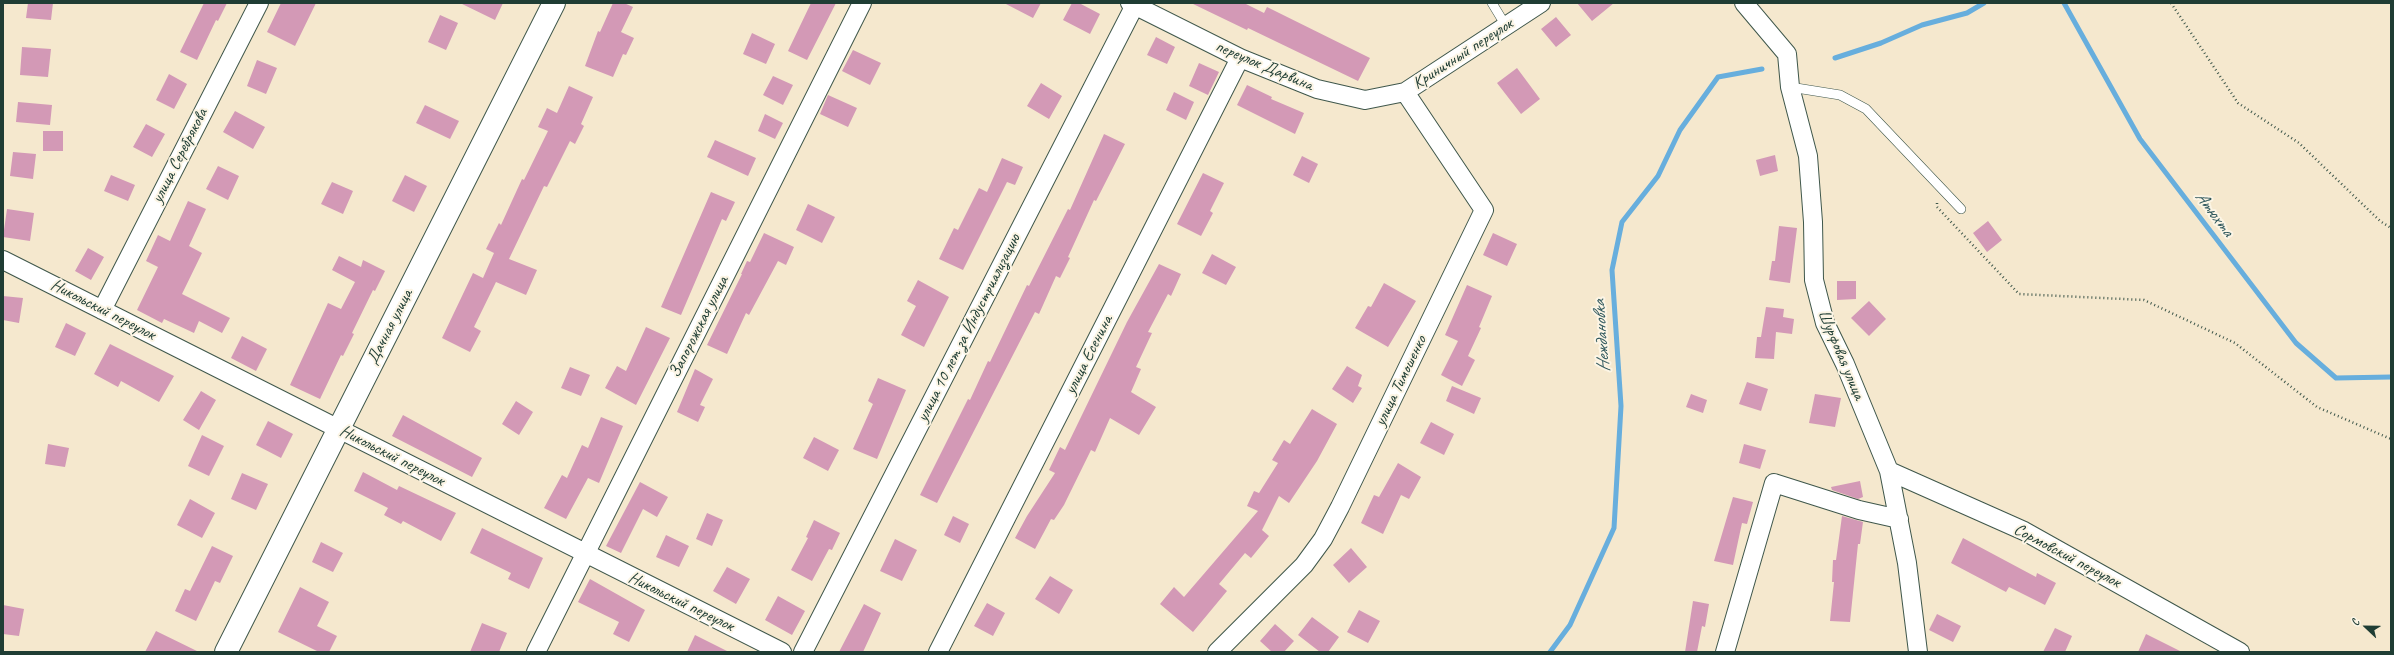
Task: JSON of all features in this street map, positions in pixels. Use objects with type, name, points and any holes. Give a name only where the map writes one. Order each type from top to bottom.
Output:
[{"type":"street","name":"улица Серебрякова","points":[[102,310],[259,3]]},
{"type":"street","name":"Дачная улица","points":[[226,652],[554,3]]},
{"type":"street","name":"Запорожская улица","points":[[536,652],[862,3]]},
{"type":"street","name":"Криничный переулок","points":[[1405,92],[1541,3]]},
{"type":"street","name":"Шурфовая улица","points":[[1744,3],[1788,54],[1790,87],[1808,156],[1813,222],[1814,280],[1823,315],[1889,471],[1907,563],[1918,652]]},
{"type":"street","name":"переулок Дарвина","points":[[1133,4],[1240,58],[1317,89],[1365,100],[1405,92]]},
{"type":"street","name":"улица 10 лет за Индустриализацию","points":[[803,652],[1133,4]]},
{"type":"street","name":"улица Есенина","points":[[938,652],[1240,58]]},
{"type":"street","name":"улица Тимошенко","points":[[1217,652],[1304,565],[1323,539],[1340,507],[1484,210],[1405,92]]},
{"type":"street","name":"Никольский переулок","points":[[3,260],[782,652]]},
{"type":"street","name":"Сормовский переулок","points":[[1889,471],[2024,531],[2240,652]]},
{"type":"street","points":[[1725,652],[1774,483],[1859,510],[1899,519]]},
{"type":"lane","points":[[1492,3],[1506,26]]},
{"type":"lane","points":[[1790,87],[1840,95],[1866,109],[1961,209]]},
{"type":"path","points":[[2171,3],[2238,103],[2299,143],[2380,221],[2391,228]]},
{"type":"path","points":[[1934,181],[1937,207],[2019,294],[2144,300],[2235,343],[2317,407],[2391,439]]},
{"type":"building","points":[[28,3],[53,3],[51,20],[26,18]]},
{"type":"building","points":[[204,3],[227,3],[218,21],[216,20],[197,60],[180,52]]},
{"type":"building","points":[[281,3],[316,3],[295,46],[267,32]]},
{"type":"building","points":[[460,3],[503,3],[495,20]]},
{"type":"building","points":[[613,3],[624,3],[633,7],[621,32],[634,38],[626,55],[623,54],[613,77],[585,66],[598,31],[600,32]]},
{"type":"building","points":[[811,3],[836,3],[807,60],[788,51]]},
{"type":"building","points":[[1004,3],[1041,3],[1033,18]]},
{"type":"building","points":[[1072,3],[1079,3],[1100,14],[1090,34],[1063,20]]},
{"type":"building","points":[[1191,3],[1244,3],[1264,13],[1267,7],[1370,58],[1358,81],[1248,28],[1247,30]]},
{"type":"building","points":[[1577,3],[1614,3],[1592,21]]},
{"type":"building","points":[[440,15],[458,23],[446,50],[428,42]]},
{"type":"building","points":[[1556,17],[1571,35],[1556,47],[1541,29]]},
{"type":"building","points":[[752,33],[775,44],[766,64],[743,54]]},
{"type":"building","points":[[1156,37],[1175,47],[1167,64],[1147,55]]},
{"type":"building","points":[[22,47],[51,49],[48,77],[20,75]]},
{"type":"building","points":[[853,50],[881,63],[870,85],[842,71]]},
{"type":"building","points":[[257,60],[277,68],[266,94],[247,86]]},
{"type":"building","points":[[1199,63],[1219,72],[1208,95],[1189,86]]},
{"type":"building","points":[[1517,68],[1540,99],[1521,114],[1497,83]]},
{"type":"building","points":[[169,74],[187,84],[174,109],[156,100]]},
{"type":"building","points":[[773,76],[793,85],[783,105],[763,95]]},
{"type":"building","points":[[1041,83],[1062,96],[1049,119],[1027,106]]},
{"type":"building","points":[[1247,85],[1272,97],[1271,99],[1304,113],[1295,134],[1237,105]]},
{"type":"building","points":[[569,86],[593,97],[581,124],[584,126],[575,144],[570,141],[547,187],[544,186],[509,259],[537,270],[526,295],[496,282],[474,327],[481,331],[470,352],[442,338],[473,273],[483,278],[494,253],[486,249],[499,223],[501,225],[522,179],[524,180],[548,131],[538,127],[547,108],[557,113]]},
{"type":"building","points":[[1174,92],[1194,102],[1186,120],[1166,110]]},
{"type":"building","points":[[828,95],[857,108],[848,127],[820,114]]},
{"type":"building","points":[[18,102],[52,105],[50,125],[16,122]]},
{"type":"building","points":[[425,105],[459,121],[450,139],[416,123]]},
{"type":"building","points":[[235,111],[265,127],[253,149],[223,132]]},
{"type":"building","points":[[765,114],[783,123],[775,139],[758,131]]},
{"type":"building","points":[[146,124],[165,134],[152,157],[133,147]]},
{"type":"building","points":[[43,131],[63,131],[63,151],[43,151]]},
{"type":"building","points":[[1104,134],[1125,144],[1096,201],[1094,200],[1060,278],[1056,276],[1039,314],[1035,312],[937,503],[920,495],[968,399],[970,400],[988,361],[990,362],[1027,285],[1029,286],[1068,209],[1070,210]]},
{"type":"building","points":[[715,140],[756,158],[748,176],[707,157]]},
{"type":"building","points":[[13,152],[36,154],[33,179],[10,176]]},
{"type":"building","points":[[1775,155],[1778,171],[1760,176],[1756,160]]},
{"type":"building","points":[[1302,156],[1318,164],[1309,183],[1293,175]]},
{"type":"building","points":[[1002,158],[1023,167],[1015,185],[1007,182],[963,270],[939,259],[954,228],[958,230],[979,188],[987,192]]},
{"type":"building","points":[[218,166],[239,176],[228,200],[206,189]]},
{"type":"building","points":[[1203,173],[1224,183],[1210,211],[1213,213],[1201,236],[1177,224]]},
{"type":"building","points":[[111,175],[135,185],[128,201],[104,191]]},
{"type":"building","points":[[405,175],[427,186],[414,212],[392,201]]},
{"type":"building","points":[[332,182],[353,191],[343,214],[321,204]]},
{"type":"building","points":[[711,192],[735,202],[726,221],[722,219],[681,315],[661,307]]},
{"type":"building","points":[[188,201],[206,209],[189,246],[202,253],[182,294],[230,318],[222,333],[199,321],[194,333],[164,319],[162,323],[137,310],[158,267],[146,261],[158,235],[170,241]]},
{"type":"building","points":[[808,204],[835,217],[822,243],[796,230]]},
{"type":"building","points":[[7,209],[34,213],[30,241],[3,237]]},
{"type":"building","points":[[1988,221],[2002,240],[1987,252],[1973,233]]},
{"type":"building","points":[[1779,226],[1797,228],[1790,283],[1769,280],[1772,261],[1775,261]]},
{"type":"building","points":[[764,233],[794,247],[786,265],[778,261],[749,315],[746,313],[727,354],[707,345],[747,261],[750,262]]},
{"type":"building","points":[[1493,233],[1517,244],[1507,266],[1483,255]]},
{"type":"building","points":[[88,248],[104,257],[91,280],[75,271]]},
{"type":"building","points":[[1212,254],[1236,267],[1226,285],[1202,273]]},
{"type":"building","points":[[339,256],[361,267],[363,260],[385,271],[375,291],[373,290],[352,333],[354,334],[343,356],[341,355],[320,399],[290,385],[328,303],[341,309],[355,282],[332,270]]},
{"type":"building","points":[[1159,264],[1181,274],[1171,296],[1168,294],[1148,332],[1152,333],[1136,367],[1141,369],[1131,392],[1156,407],[1139,435],[1110,418],[1095,452],[1091,450],[1064,505],[1054,520],[1051,519],[1035,549],[1015,538],[1027,516],[1055,473],[1049,470],[1060,447],[1065,450],[1127,322]]},
{"type":"building","points":[[918,280],[949,297],[924,347],[901,335],[916,306],[907,301]]},
{"type":"building","points":[[1837,281],[1856,281],[1856,299],[1837,300]]},
{"type":"building","points":[[1384,283],[1416,301],[1388,347],[1355,328],[1368,306],[1371,307]]},
{"type":"building","points":[[1467,285],[1492,296],[1479,327],[1481,328],[1468,356],[1475,360],[1462,386],[1441,375],[1458,341],[1445,335]]},
{"type":"building","points":[[3,296],[23,298],[19,323],[3,320]]},
{"type":"building","points":[[1869,301],[1886,319],[1869,336],[1851,318]]},
{"type":"building","points":[[1766,307],[1784,309],[1783,317],[1794,319],[1792,334],[1776,332],[1774,359],[1755,358],[1757,337],[1761,337]]},
{"type":"building","points":[[66,323],[86,333],[75,356],[55,347]]},
{"type":"building","points":[[646,327],[670,338],[636,405],[605,388],[617,366],[626,371]]},
{"type":"building","points":[[242,336],[267,349],[256,371],[231,358]]},
{"type":"building","points":[[110,344],[174,376],[159,402],[121,381],[118,387],[94,374]]},
{"type":"building","points":[[1347,366],[1362,375],[1358,386],[1362,388],[1353,403],[1332,389]]},
{"type":"building","points":[[570,367],[590,375],[581,396],[561,388]]},
{"type":"building","points":[[695,369],[713,379],[700,405],[705,407],[698,422],[677,412]]},
{"type":"building","points":[[878,378],[906,390],[877,459],[853,449],[873,404],[868,401]]},
{"type":"building","points":[[1747,382],[1768,389],[1761,411],[1739,404]]},
{"type":"building","points":[[1452,386],[1481,398],[1474,414],[1446,401]]},
{"type":"building","points":[[201,391],[216,400],[199,430],[183,420]]},
{"type":"building","points":[[1691,394],[1707,400],[1703,413],[1686,407]]},
{"type":"building","points":[[1815,394],[1841,398],[1835,427],[1809,423]]},
{"type":"building","points":[[516,401],[533,412],[519,435],[502,424]]},
{"type":"building","points":[[1312,409],[1337,424],[1317,461],[1289,503],[1279,496],[1262,530],[1269,536],[1251,558],[1245,553],[1219,584],[1227,591],[1193,632],[1160,604],[1174,587],[1184,597],[1258,511],[1247,506],[1254,491],[1259,493],[1278,463],[1272,460],[1284,440],[1290,444]]},
{"type":"building","points":[[403,415],[482,458],[472,477],[392,436]]},
{"type":"building","points":[[601,417],[623,426],[599,483],[588,478],[566,519],[544,508],[562,475],[567,478],[582,445],[588,448]]},
{"type":"building","points":[[268,421],[293,434],[281,458],[256,445]]},
{"type":"building","points":[[1431,422],[1454,434],[1444,455],[1420,443]]},
{"type":"building","points":[[202,435],[224,446],[209,476],[188,466]]},
{"type":"building","points":[[814,437],[839,450],[828,471],[803,458]]},
{"type":"building","points":[[48,444],[69,448],[65,467],[45,464]]},
{"type":"building","points":[[1744,444],[1766,450],[1760,469],[1739,463]]},
{"type":"building","points":[[1398,463],[1421,477],[1409,499],[1401,495],[1383,534],[1361,523],[1374,495],[1379,497]]},
{"type":"building","points":[[363,472],[397,490],[399,486],[456,513],[441,541],[403,521],[401,524],[384,515],[388,508],[354,491]]},
{"type":"building","points":[[242,473],[268,484],[256,510],[231,499]]},
{"type":"building","points":[[1860,481],[1863,497],[1858,499],[1832,490],[1831,487]]},
{"type":"building","points":[[640,482],[668,497],[657,517],[643,509],[621,553],[606,546]]},
{"type":"building","points":[[1733,497],[1753,502],[1747,524],[1742,523],[1733,565],[1714,561]]},
{"type":"building","points":[[190,499],[215,513],[202,538],[177,525]]},
{"type":"building","points":[[707,513],[723,520],[712,546],[696,539]]},
{"type":"building","points":[[953,516],[969,524],[960,543],[944,535]]},
{"type":"building","points":[[1842,516],[1863,522],[1860,544],[1858,544],[1850,622],[1830,621],[1834,582],[1832,582],[1833,560],[1836,560]]},
{"type":"building","points":[[814,520],[840,533],[832,550],[829,549],[812,581],[791,570],[808,538],[806,537]]},
{"type":"building","points":[[482,528],[543,558],[529,589],[508,579],[511,573],[470,553]]},
{"type":"building","points":[[666,535],[689,546],[679,567],[656,557]]},
{"type":"building","points":[[1963,538],[2036,577],[2037,573],[2056,583],[2045,605],[2009,587],[2006,592],[1951,563]]},
{"type":"building","points":[[895,539],[917,550],[902,581],[880,571]]},
{"type":"building","points":[[321,542],[343,553],[333,572],[312,562]]},
{"type":"building","points":[[212,546],[233,556],[220,583],[215,581],[196,621],[175,611],[185,589],[190,591]]},
{"type":"building","points":[[1351,548],[1367,567],[1349,583],[1333,565]]},
{"type":"building","points":[[727,567],[750,579],[736,604],[713,591]]},
{"type":"building","points":[[1050,576],[1073,590],[1059,614],[1035,599]]},
{"type":"building","points":[[590,579],[645,610],[629,642],[613,634],[619,622],[578,602]]},
{"type":"building","points":[[300,587],[329,602],[317,626],[337,636],[329,652],[319,652],[278,632]]},
{"type":"building","points":[[778,596],[805,611],[792,635],[765,620]]},
{"type":"building","points":[[1693,601],[1709,604],[1705,627],[1702,626],[1697,652],[1685,652]]},
{"type":"building","points":[[987,603],[1005,613],[993,636],[974,626]]},
{"type":"building","points":[[864,604],[881,613],[863,652],[839,652]]},
{"type":"building","points":[[3,605],[24,609],[19,636],[3,634]]},
{"type":"building","points":[[1359,610],[1380,621],[1368,643],[1347,632]]},
{"type":"building","points":[[1937,614],[1961,626],[1953,642],[1929,630]]},
{"type":"building","points":[[1312,617],[1339,637],[1328,652],[1320,652],[1298,635]]},
{"type":"building","points":[[482,623],[507,633],[499,652],[470,652]]},
{"type":"building","points":[[1275,624],[1294,641],[1284,652],[1272,652],[1260,641]]},
{"type":"building","points":[[2055,628],[2072,636],[2065,652],[2043,652]]},
{"type":"building","points":[[156,631],[199,652],[145,652]]},
{"type":"building","points":[[2146,634],[2182,652],[2138,652]]},
{"type":"building","points":[[695,635],[729,652],[687,652]]},
{"type":"waterway","name":"Неждановка","points":[[1835,58],[1881,43],[1922,25],[1967,13],[1984,3]]},
{"type":"waterway","name":"Атюхта","points":[[2064,3],[2140,139],[2296,343],[2336,378],[2391,377]]},
{"type":"waterway","name":"Неждановка","points":[[1550,652],[1570,625],[1614,528],[1621,406],[1612,270],[1622,222],[1658,176],[1680,130],[1718,77],[1762,69]]}]
